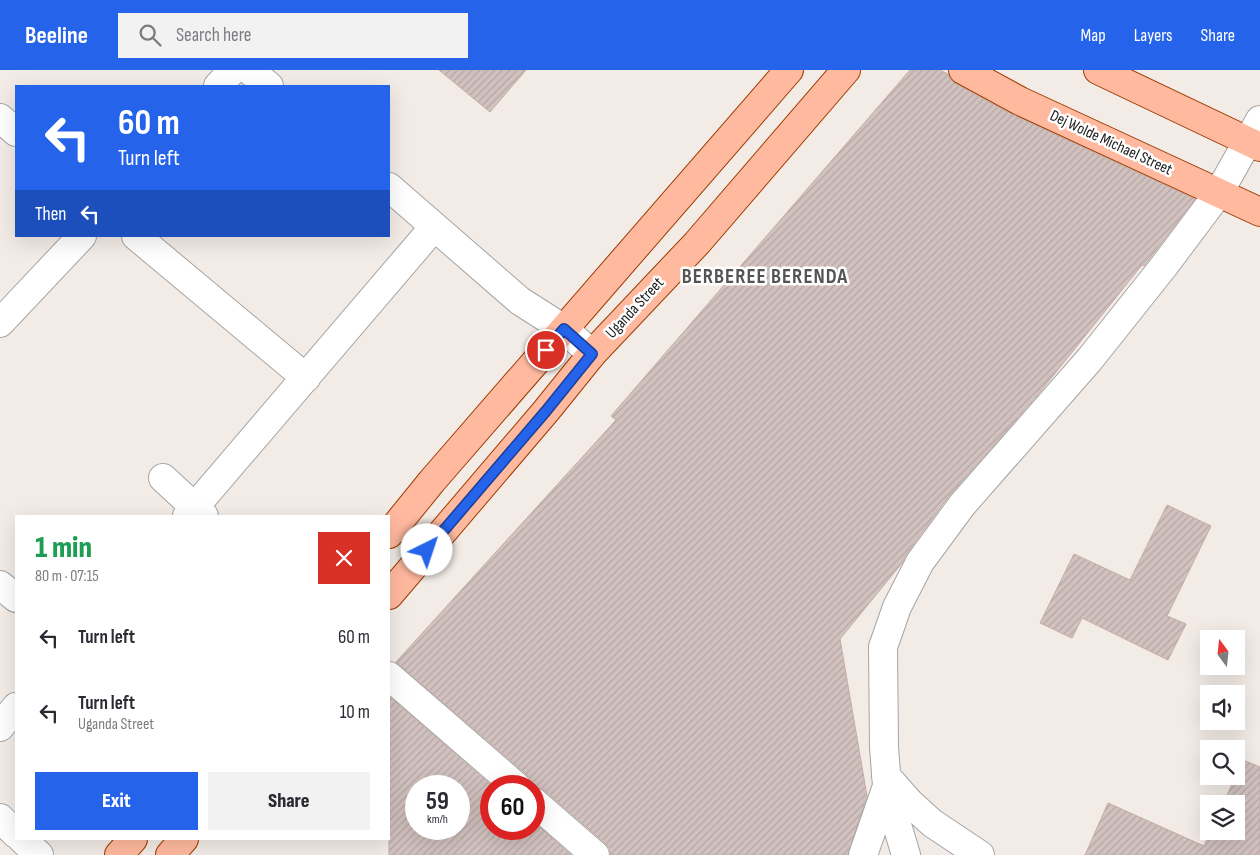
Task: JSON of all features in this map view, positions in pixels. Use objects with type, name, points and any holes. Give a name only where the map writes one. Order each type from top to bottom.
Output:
[{"type":"main road","points":[[390,533],[432,481],[789,70]]},
{"type":"main road","name":"Uganda Street","points":[[390,594],[546,411],[592,354],[698,242],[846,70]]},
{"type":"main road","name":"Dej Wolde Michael Street","points":[[964,70],[1020,101],[1260,212]]},
{"type":"main road","points":[[1098,70],[1256,136]]},
{"type":"main road","points":[[119,855],[132,840]]},
{"type":"main road","points":[[170,855],[183,840]]},
{"type":"street","points":[[219,85],[233,70]]},
{"type":"street","points":[[249,70],[268,85]]},
{"type":"street","points":[[0,118],[15,131]]},
{"type":"street","points":[[906,855],[886,781],[883,647],[896,607],[920,562],[962,505],[1090,359],[1218,194],[1256,136]]},
{"type":"street","points":[[390,188],[520,302],[564,329],[592,354]]},
{"type":"street","points":[[163,478],[195,513],[434,227]]},
{"type":"street","points":[[0,323],[81,237]]},
{"type":"street","points":[[137,237],[306,378]]},
{"type":"street","points":[[0,585],[15,597]]},
{"type":"street","points":[[390,677],[503,775]]},
{"type":"street","points":[[0,727],[15,709]]},
{"type":"street","points":[[863,855],[886,781]]},
{"type":"street","points":[[886,781],[932,824],[980,855]]},
{"type":"street","points":[[545,812],[595,855]]},
{"type":"street","points":[[0,818],[15,833]]},
{"type":"street","points":[[23,840],[39,855]]},
{"type":"building","points":[[439,70],[526,70],[490,112]]},
{"type":"building","points":[[910,70],[940,70],[948,74],[950,79],[956,84],[1013,115],[1195,199],[1144,266],[1142,265],[1036,397],[949,496],[907,553],[902,563],[840,639],[867,796],[848,855],[610,855],[610,849],[605,843],[545,791],[545,775],[527,775],[396,662],[616,420],[611,416]]},
{"type":"building","points":[[1167,505],[1211,526],[1167,616],[1186,624],[1168,660],[1082,618],[1072,638],[1040,623],[1074,554],[1130,580]]},
{"type":"building","points":[[390,697],[480,776],[480,840],[545,840],[545,832],[571,855],[389,855]]},
{"type":"building","points":[[1245,761],[1260,767],[1260,855],[1085,855],[1108,803],[1204,846],[1207,840],[1245,840],[1245,795],[1227,795],[1232,785],[1245,785]]},
{"type":"district","name":"BERBEREE BERENDA","points":[[765,276]]},
{"type":"route","points":[[427,550],[546,411],[592,354],[564,329],[546,350]]}]
